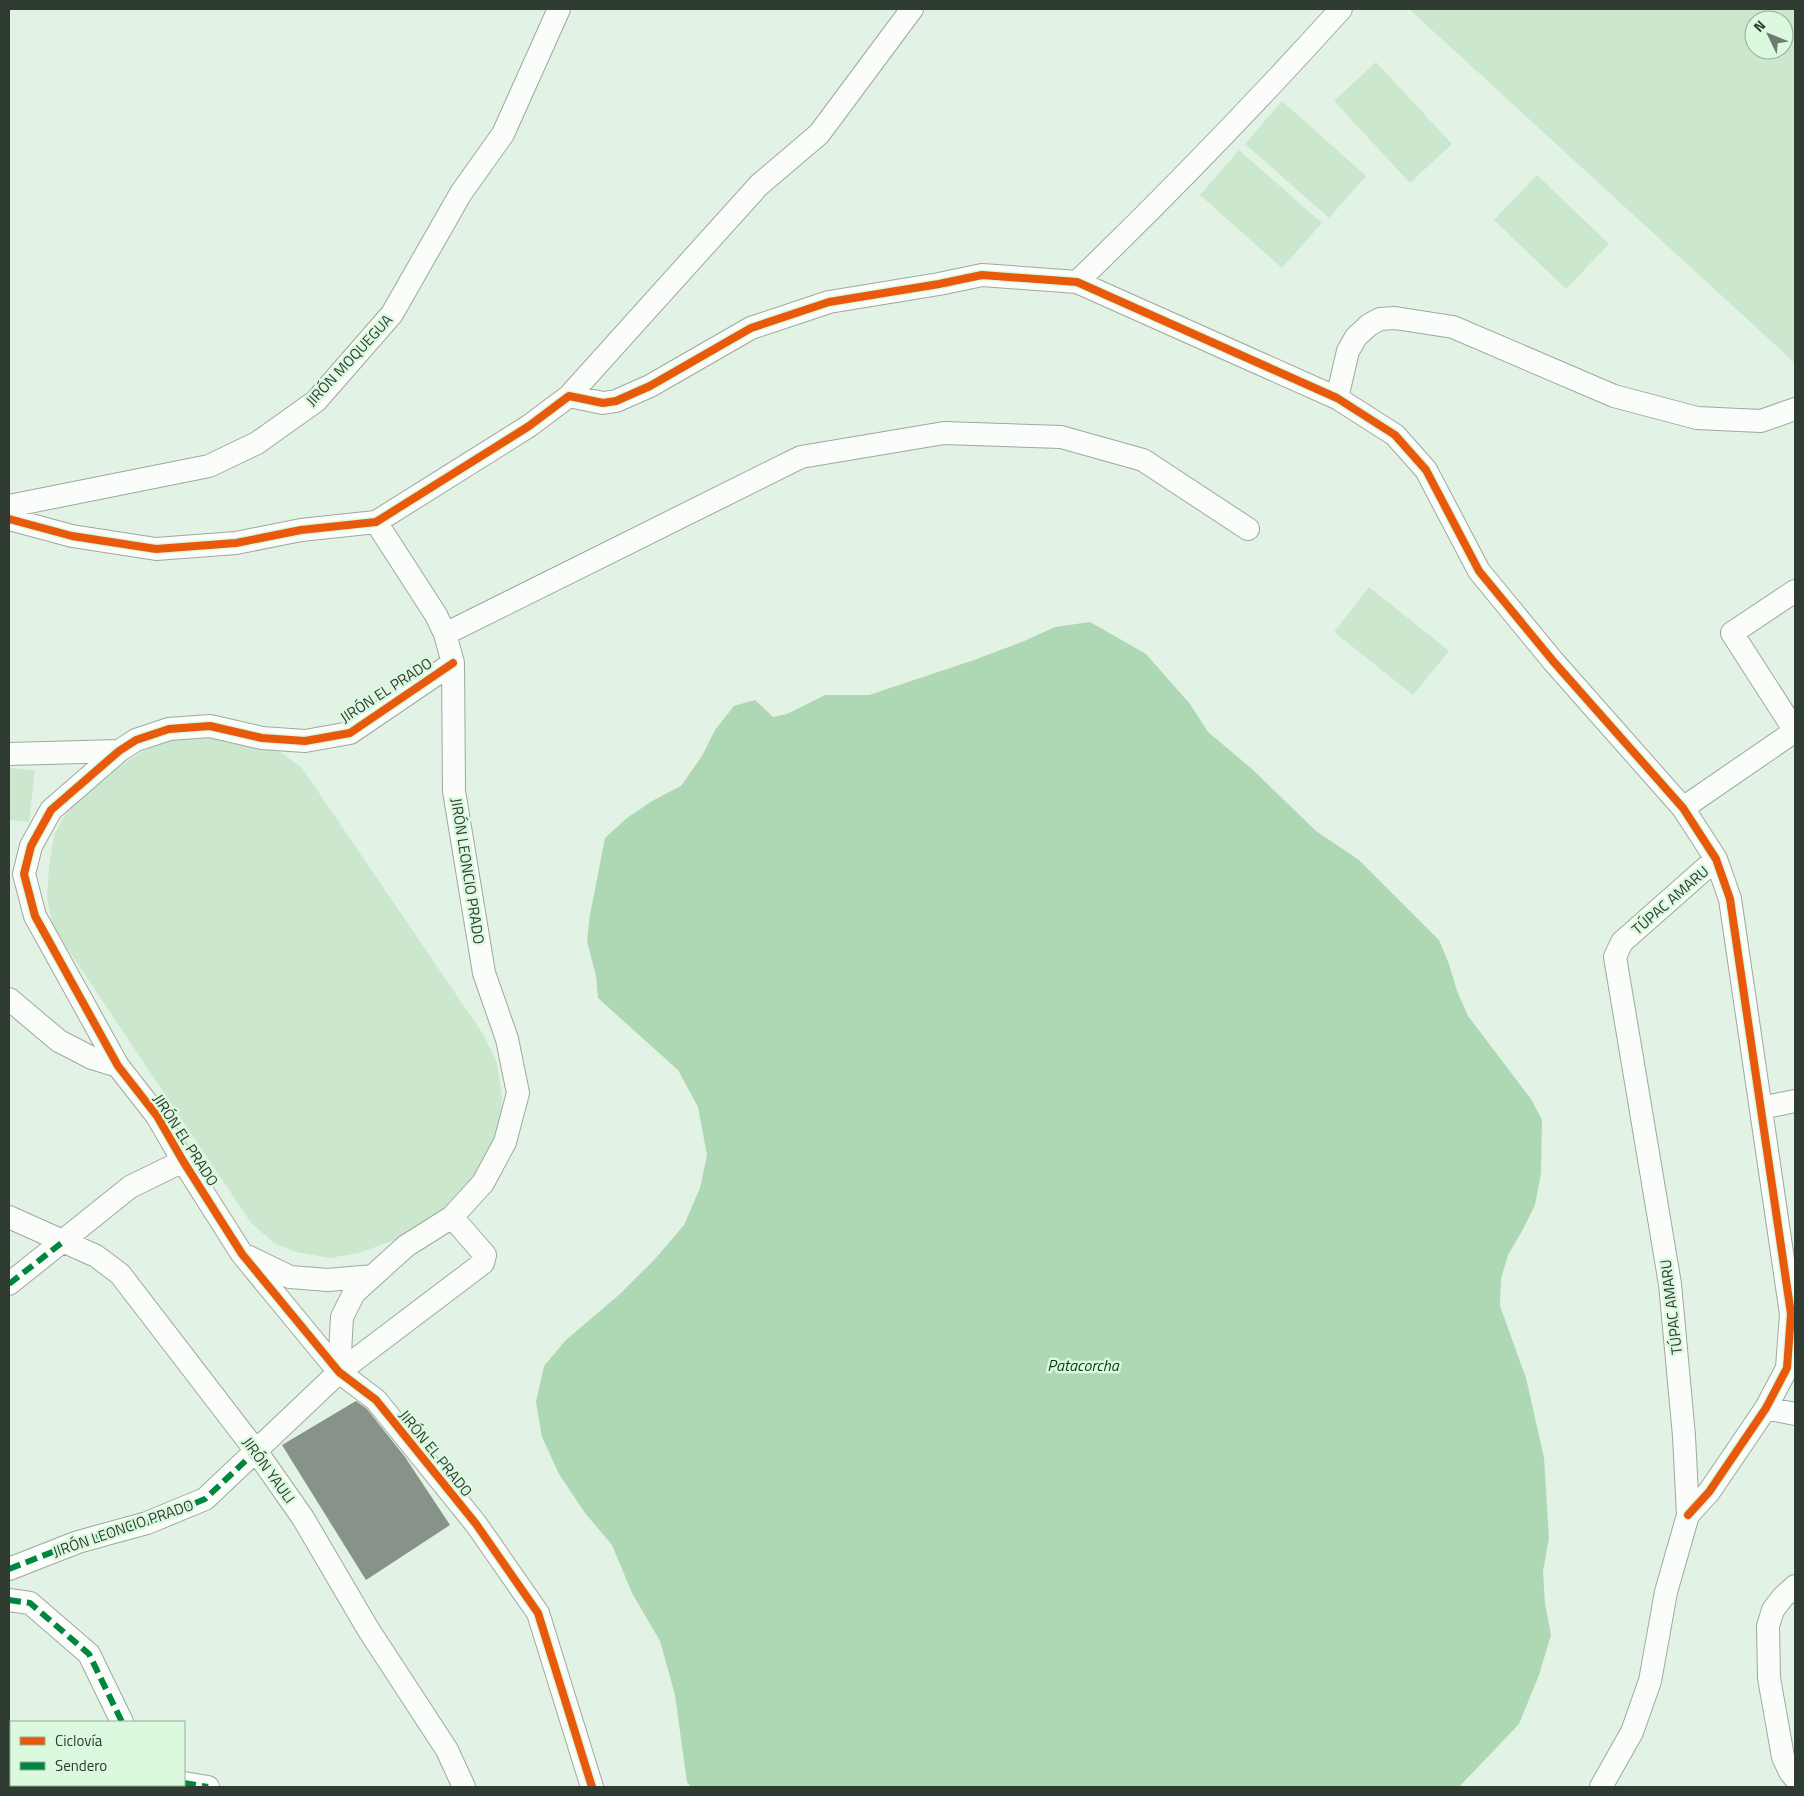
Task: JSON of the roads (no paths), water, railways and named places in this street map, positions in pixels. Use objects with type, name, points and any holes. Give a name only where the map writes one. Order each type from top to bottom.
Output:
[{"type":"street","name":"JIRÓN MOQUEGUA","points":[[9,506],[209,466],[257,443],[316,401],[392,314],[461,193],[503,134],[559,9]]},
{"type":"street","points":[[9,519],[72,536],[156,549],[236,542],[301,530],[376,522],[529,426],[569,396],[759,184],[819,134],[912,9]]},
{"type":"street","points":[[1077,282],[1137,225],[1271,87],[1341,9]]},
{"type":"street","points":[[569,396],[603,403],[616,401],[650,386],[751,328],[829,302],[982,275],[1077,282],[1337,398],[1394,435],[1426,470],[1479,571],[1553,661],[1683,808],[1716,859],[1730,899],[1791,1314],[1787,1368],[1766,1408],[1709,1492],[1688,1514]]},
{"type":"street","points":[[1337,398],[1348,351],[1356,337],[1369,325],[1380,319],[1395,318],[1453,327],[1614,396],[1697,418],[1762,421],[1795,409]]},
{"type":"street","points":[[445,634],[801,457],[944,433],[1060,437],[1143,460],[1248,529]]},
{"type":"street","name":"JIRÓN LEONCIO PRADO","points":[[339,1372],[342,1317],[354,1293],[406,1246],[452,1217],[483,1183],[505,1142],[518,1093],[507,1039],[484,973],[454,791],[453,663],[445,634],[436,615],[376,522]]},
{"type":"street","points":[[1683,808],[1795,731],[1732,633],[1795,592]]},
{"type":"street","name":"JIRÓN EL PRADO","points":[[453,663],[350,733],[305,741],[262,738],[210,726],[168,728],[136,740],[119,751],[51,810],[31,846],[24,874],[35,916],[118,1066],[157,1116],[183,1162],[242,1254],[339,1372],[376,1400],[476,1524],[538,1613],[592,1787]]},
{"type":"street","points":[[9,754],[119,751]]},
{"type":"street","name":"TÚPAC AMARU","points":[[1601,1787],[1632,1732],[1650,1681],[1666,1592],[1688,1514],[1684,1436],[1670,1284],[1615,957],[1622,942],[1716,859]]},
{"type":"street","points":[[9,998],[59,1041],[92,1058],[118,1066]]},
{"type":"street","points":[[1761,1108],[1795,1101]]},
{"type":"street","points":[[9,1284],[130,1187],[183,1162]]},
{"type":"street","name":"JIRÓN YAULI","points":[[9,1217],[96,1256],[120,1274],[256,1451],[303,1518],[368,1628],[446,1750],[464,1787]]},
{"type":"street","name":"JIRÓN LEONCIO PRADO","points":[[9,1569],[78,1542],[147,1523],[205,1500],[339,1372],[483,1263],[485,1255],[452,1217]]},
{"type":"street","points":[[242,1254],[290,1277],[328,1280],[373,1276]]},
{"type":"street","points":[[1766,1408],[1795,1414]]},
{"type":"street","points":[[1795,1586],[1773,1610],[1768,1626],[1769,1678],[1783,1757],[1795,1778]]},
{"type":"street","points":[[9,1600],[30,1603],[89,1654],[122,1721]]},
{"type":"street","points":[[185,1783],[208,1787]]},
{"type":"water","name":"Patacorcha","points":[[1090,622],[1146,654],[1190,704],[1208,732],[1252,769],[1316,831],[1359,860],[1439,940],[1468,1016],[1531,1099],[1542,1120],[1541,1173],[1535,1205],[1508,1255],[1501,1278],[1500,1306],[1526,1378],[1544,1458],[1549,1538],[1543,1571],[1545,1604],[1551,1635],[1539,1675],[1519,1724],[1459,1787],[691,1787],[687,1782],[675,1695],[660,1641],[632,1593],[612,1545],[585,1513],[559,1474],[542,1437],[536,1402],[544,1366],[566,1340],[620,1294],[655,1259],[684,1225],[700,1188],[707,1155],[698,1107],[678,1070],[598,998],[596,976],[587,941],[590,915],[605,838],[627,818],[652,801],[681,786],[702,756],[715,730],[734,706],[755,700],[773,717],[787,714],[825,695],[869,695],[974,660],[1055,627]]}]
